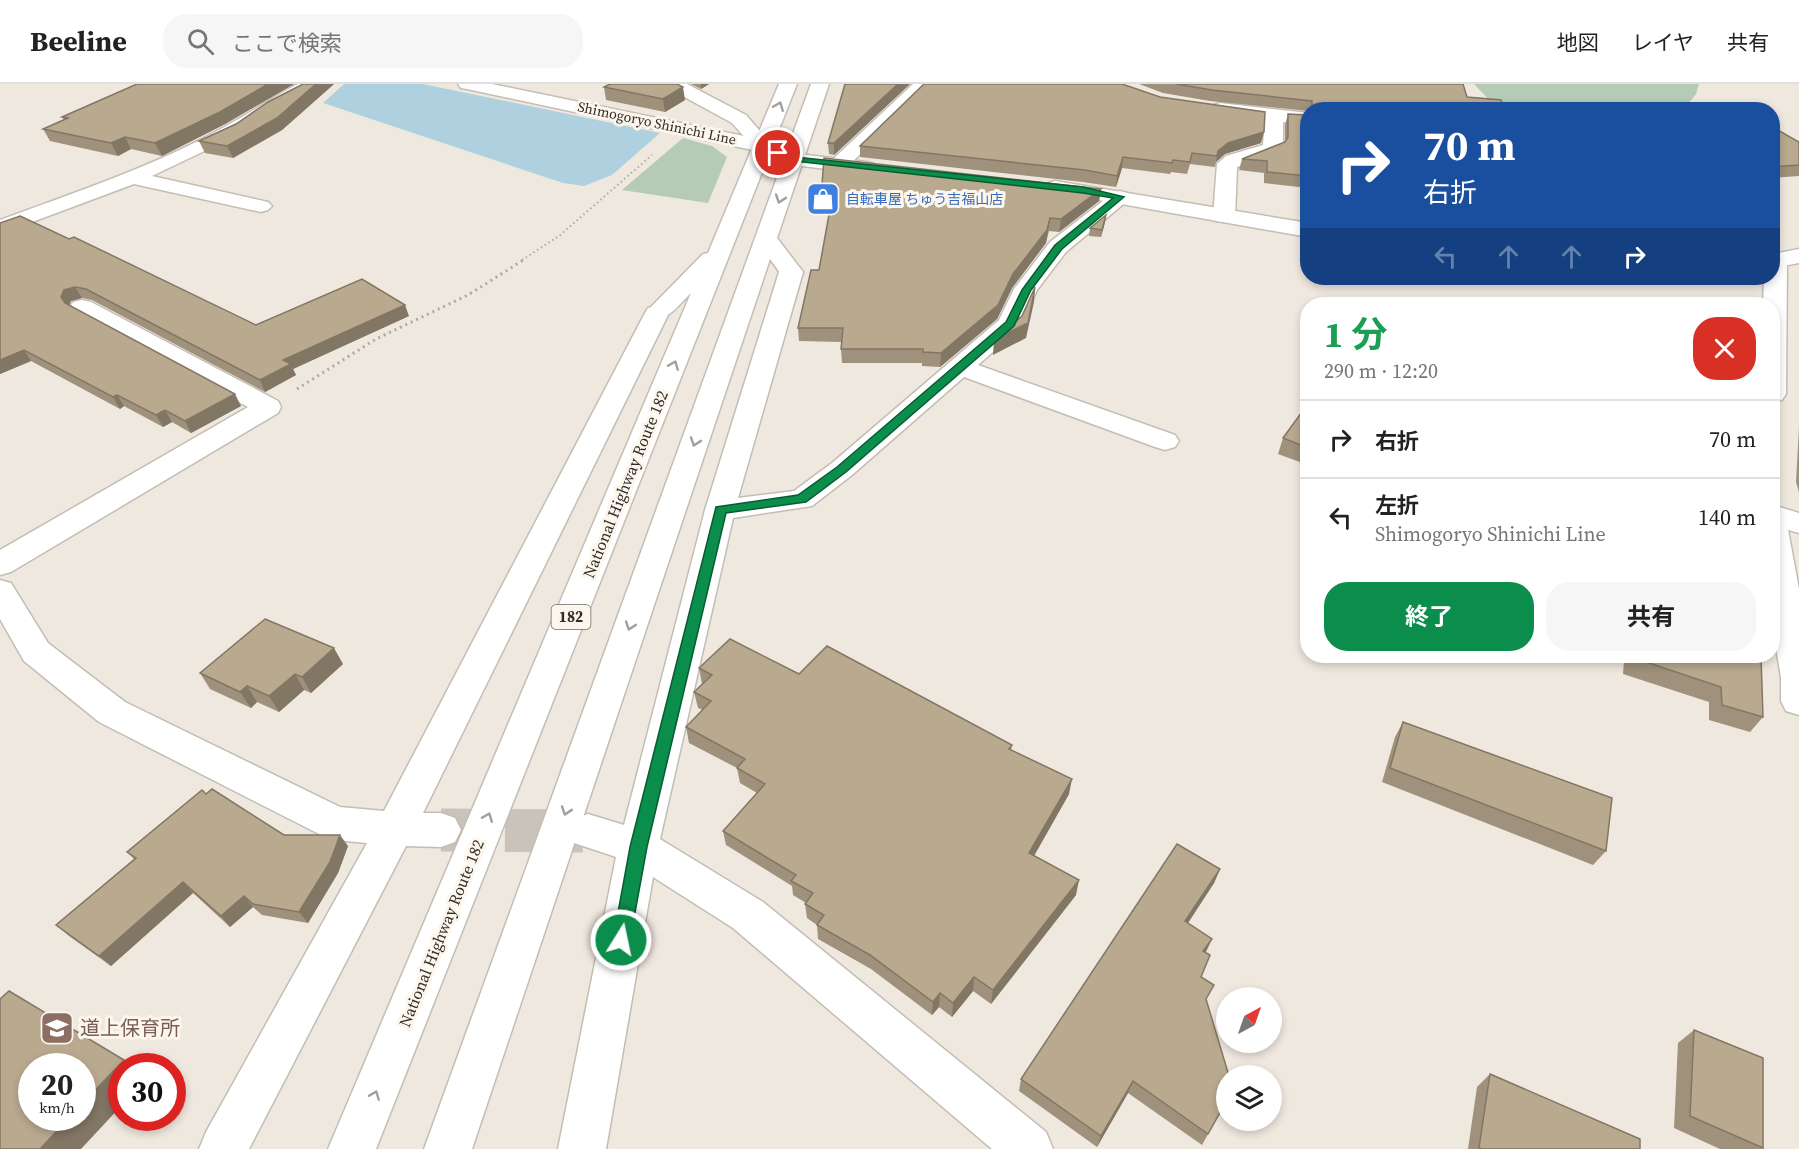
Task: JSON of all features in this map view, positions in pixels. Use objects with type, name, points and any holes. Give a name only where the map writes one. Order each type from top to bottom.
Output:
[{"type":"main road","points":[[0,227],[132,178],[233,130],[266,108],[310,84]]},
{"type":"main road","name":"Shimogoryo Shinichi Line","points":[[467,84],[763,146],[794,159],[885,170]]},
{"type":"main road","points":[[674,84],[739,119],[763,146]]},
{"type":"main road","name":"National Highway Route 182","points":[[352,1149],[788,84]]},
{"type":"main road","points":[[448,1149],[820,84]]},
{"type":"main road","points":[[838,165],[923,84]]},
{"type":"main road","points":[[1198,106],[1300,119]]},
{"type":"main road","points":[[1224,216],[1227,164],[1239,156],[1262,155],[1273,148],[1274,117]]},
{"type":"main road","points":[[132,178],[261,206]]},
{"type":"main road","points":[[1036,185],[1083,190],[1300,229]]},
{"type":"main road","points":[[720,510],[802,499],[842,469],[1010,324],[1026,290],[1058,247],[1120,197]]},
{"type":"main road","points":[[582,1149],[639,847],[720,510],[791,272],[766,238]]},
{"type":"main road","points":[[223,1149],[396,829],[657,313],[722,248]]},
{"type":"main road","points":[[1780,300],[1783,259]]},
{"type":"main road","points":[[82,307],[268,407]]},
{"type":"main road","points":[[959,367],[1165,441]]},
{"type":"main road","points":[[0,564],[268,407]]},
{"type":"main road","points":[[1780,517],[1799,523]]},
{"type":"main road","points":[[1780,570],[1799,678],[1799,701]]},
{"type":"main road","points":[[0,591],[36,652],[112,712],[335,823],[396,829],[441,830]]},
{"type":"main road","points":[[588,831],[639,847],[748,915],[1029,1149]]},
{"type":"path","points":[[268,407],[376,339],[468,295],[559,236],[682,129]]},
{"type":"green space","points":[[1474,84],[1699,84],[1696,94],[1690,102],[1491,102]]},
{"type":"green space","points":[[683,138],[712,146],[727,157],[708,203],[622,190]]},
{"type":"water","points":[[344,84],[423,84],[660,133],[612,175],[584,186],[563,183],[323,103]]},
{"type":"building","points":[[137,84],[268,84],[220,112],[155,143],[125,137],[111,143],[43,129],[68,118],[62,117]]},
{"type":"building","points":[[303,84],[316,84],[277,118],[227,146],[199,141],[236,124],[268,102]]},
{"type":"building","points":[[610,84],[677,84],[683,87],[663,99],[604,87]]},
{"type":"building","points":[[845,84],[898,84],[834,143],[828,143]]},
{"type":"building","points":[[924,84],[1122,84],[1160,97],[1265,112],[1264,132],[1228,143],[1218,151],[1217,156],[1192,153],[1190,162],[1173,160],[1172,163],[1123,157],[1117,176],[1085,170],[860,146]]},
{"type":"building","points":[[1176,84],[1463,84],[1467,97],[1501,100],[1502,102],[1312,102]]},
{"type":"building","points":[[1288,114],[1300,115],[1300,175],[1267,172],[1267,161],[1242,159],[1285,142],[1288,137]]},
{"type":"building","points":[[1780,131],[1799,142],[1799,165],[1780,166]]},
{"type":"building","points":[[824,158],[1101,189],[1061,219],[1050,218],[1047,230],[1013,274],[998,305],[941,353],[923,352],[923,349],[841,349],[843,328],[798,328],[811,270],[819,270],[832,198],[821,198]]},
{"type":"building","points":[[1106,215],[1102,230],[1090,228]]},
{"type":"building","points":[[20,216],[69,239],[74,237],[256,325],[362,279],[405,305],[283,360],[291,364],[260,380],[86,289],[75,287],[64,290],[61,297],[65,303],[235,394],[185,421],[165,410],[156,415],[117,395],[113,397],[24,350],[0,360],[0,223]]},
{"type":"building","points":[[1035,287],[1028,323],[994,339],[1022,316]]},
{"type":"building","points":[[1300,415],[1300,445],[1283,438]]},
{"type":"building","points":[[265,619],[334,648],[302,677],[295,674],[269,696],[247,686],[240,692],[200,673]]},
{"type":"building","points":[[730,639],[799,674],[827,646],[1012,745],[1009,749],[1072,779],[1029,853],[1079,880],[993,990],[974,977],[953,1003],[940,993],[933,1002],[870,955],[817,925],[824,915],[805,904],[813,893],[791,881],[796,875],[723,831],[765,784],[737,768],[745,759],[686,727],[711,701],[694,692],[712,675],[699,668]]},
{"type":"building","points":[[1649,663],[1761,663],[1763,717],[1722,705],[1721,687]]},
{"type":"building","points":[[1403,722],[1612,798],[1606,851],[1390,768]]},
{"type":"building","points":[[212,789],[284,835],[340,835],[330,862],[299,912],[253,904],[244,896],[221,916],[183,882],[99,956],[56,925],[136,858],[127,852],[202,790],[206,794]]},
{"type":"building","points":[[1177,844],[1220,869],[1185,921],[1212,939],[1203,951],[1210,955],[1201,977],[1214,985],[1206,999],[1216,1032],[1216,1053],[1222,1053],[1226,1065],[1216,1065],[1216,1120],[1208,1134],[1133,1081],[1101,1136],[1021,1079]]},
{"type":"building","points":[[9,991],[112,1053],[108,1053],[108,1077],[96,1089],[96,1053],[18,1053],[18,1131],[57,1131],[40,1149],[0,1149],[0,999]]},
{"type":"building","points":[[1694,1030],[1763,1058],[1763,1148],[1690,1116]]},
{"type":"building","points":[[1490,1074],[1640,1139],[1640,1149],[1479,1148]]},
{"type":"tunnel","points":[[441,830],[583,831]]},
{"type":"place","name":"自転車屋 ちゅう吉福山店","points":[[823,199]]},
{"type":"place","name":"道上保育所","points":[[57,1028]]},
{"type":"route","points":[[621,940],[639,847],[720,510],[802,499],[842,469],[1010,324],[1026,290],[1058,247],[1120,197],[1083,190],[838,165],[794,159],[778,153]]}]
